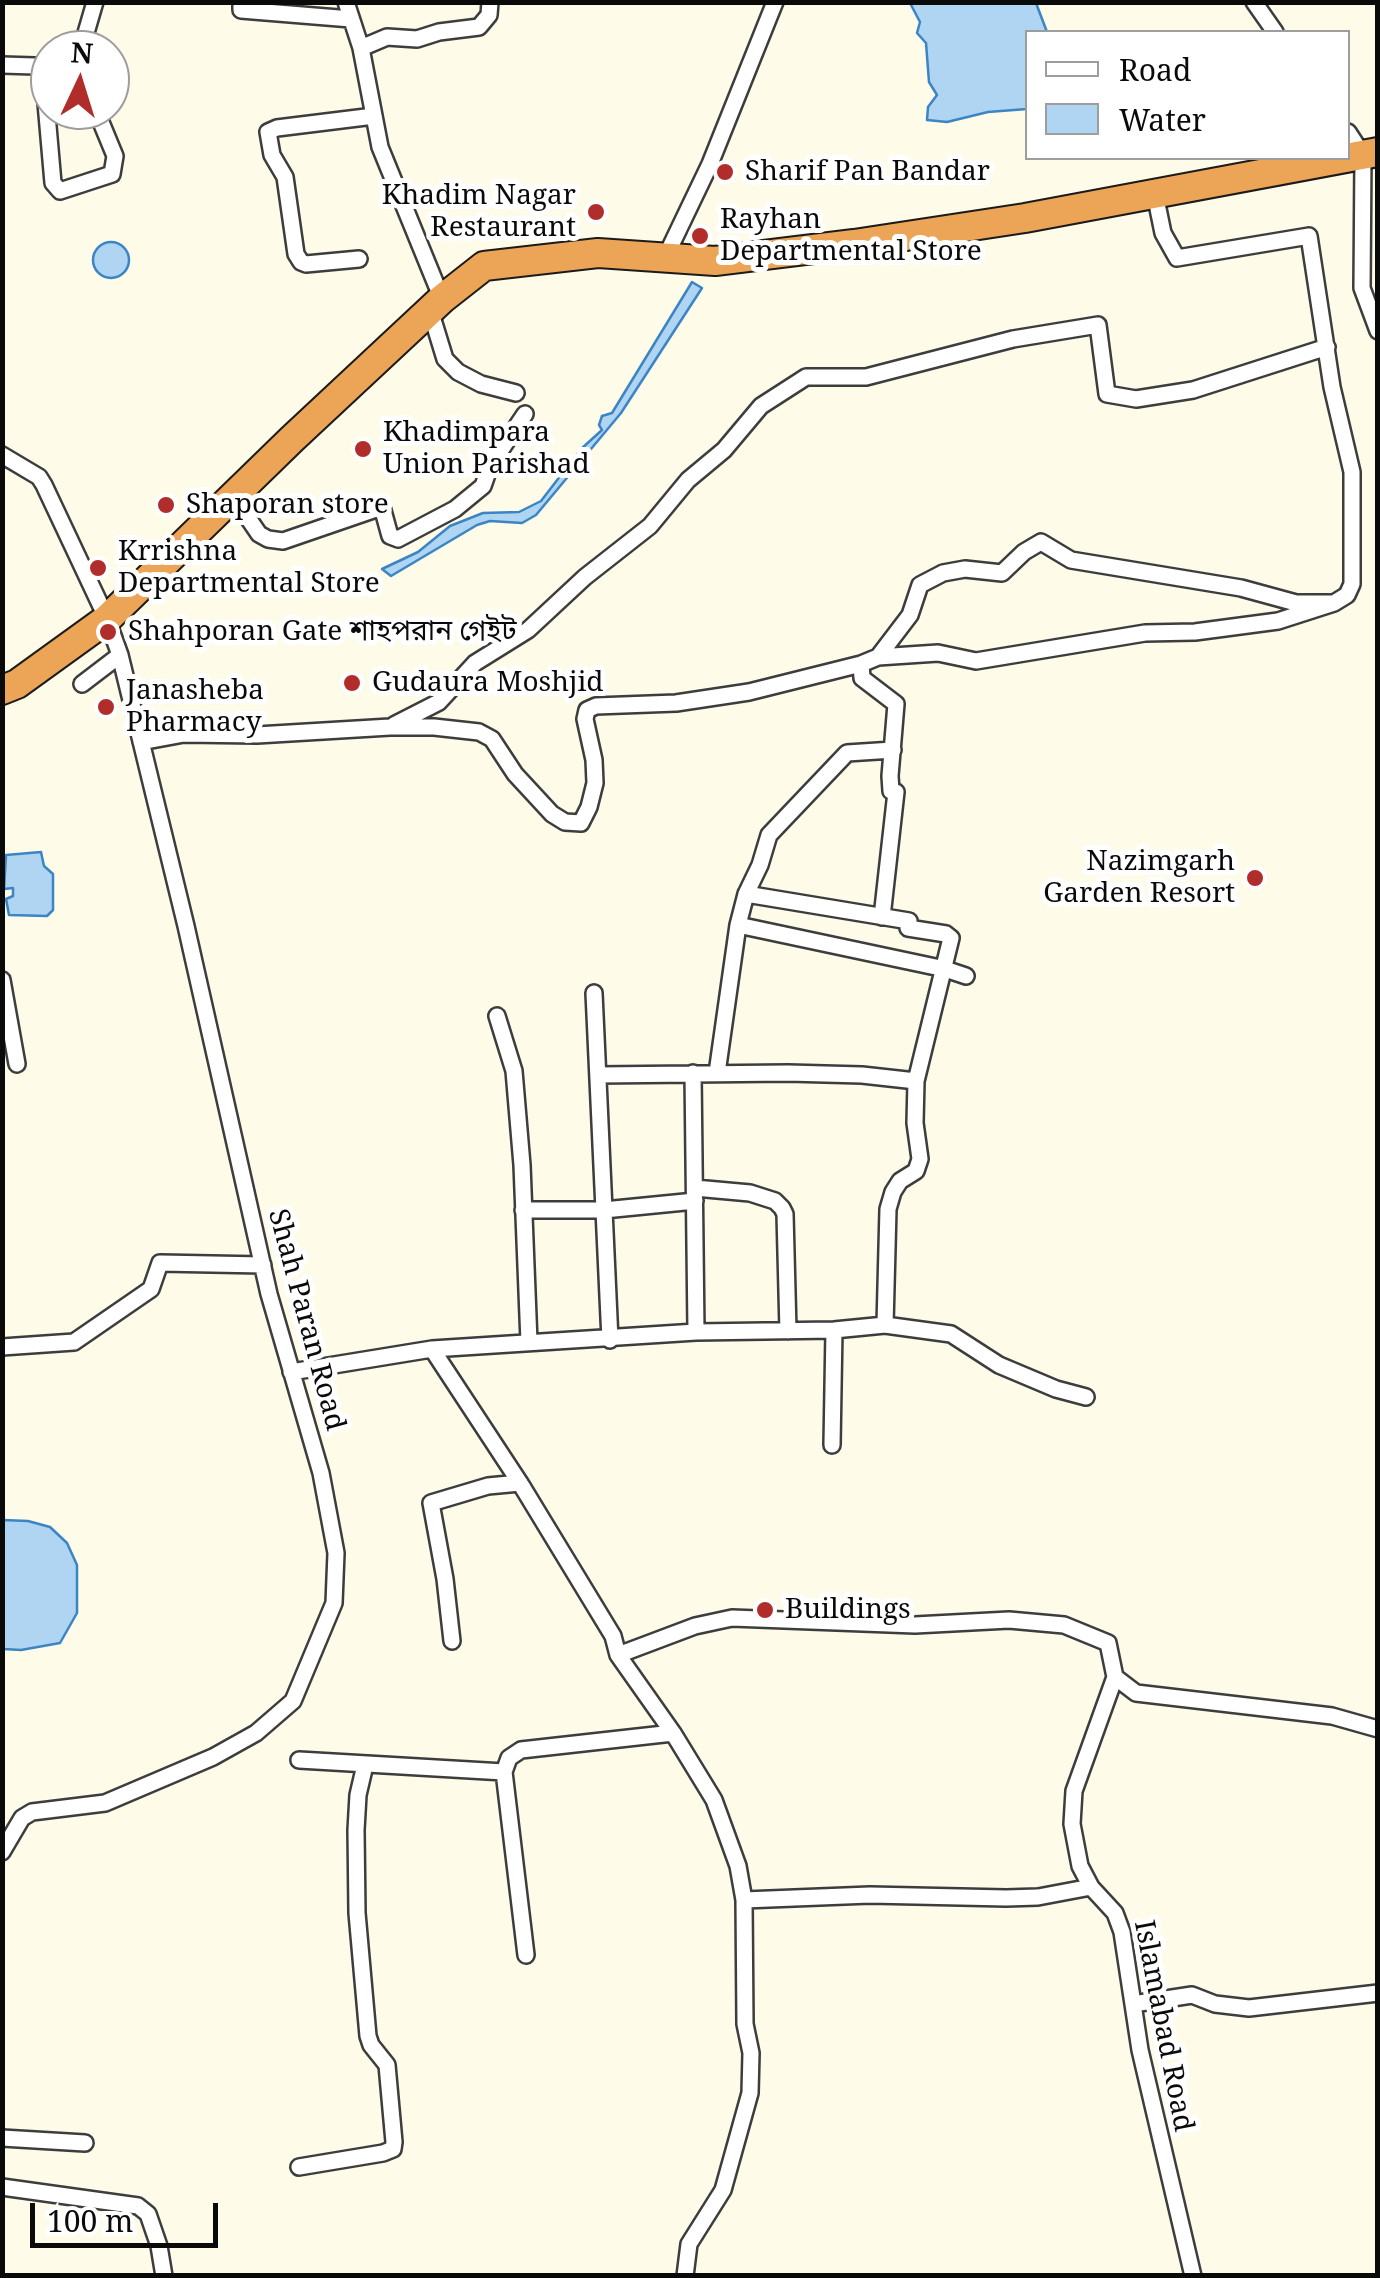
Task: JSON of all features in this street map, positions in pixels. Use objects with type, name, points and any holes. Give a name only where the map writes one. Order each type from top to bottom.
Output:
[{"type":"highway","points":[[2,690],[17,684],[107,619],[436,305],[484,266],[598,252],[715,261],[1026,218],[1155,194],[1302,160]]},
{"type":"street","points":[[86,30],[94,2]]},
{"type":"street","points":[[241,2],[240,10],[349,10],[380,147],[436,305],[446,359],[458,372],[481,384],[516,393]]},
{"type":"street","points":[[360,48],[387,38],[417,39],[479,27],[489,15],[490,2]]},
{"type":"street","points":[[674,258],[774,2]]},
{"type":"street","points":[[1254,2],[1273,30]]},
{"type":"street","points":[[2,65],[30,66]]},
{"type":"street","points":[[359,259],[300,262],[284,177],[272,155],[268,132],[374,116]]},
{"type":"street","points":[[49,130],[53,183],[60,192],[112,174],[115,156],[104,130]]},
{"type":"street","points":[[1363,146],[1362,288],[1378,331]]},
{"type":"street","points":[[142,742],[184,734],[257,736],[390,727],[479,732],[492,740],[515,774],[552,814],[565,822],[581,823],[595,783],[584,719],[587,710],[596,706],[676,703],[749,692],[878,657],[938,654],[976,661],[1145,633],[1196,632],[1278,621],[1334,603],[1347,595],[1352,584],[1352,472],[1332,388],[1309,236],[1178,258],[1163,232],[1155,194]]},
{"type":"street","points":[[390,727],[439,702],[476,663],[528,630],[585,576],[650,526],[688,480],[724,450],[762,406],[806,377],[866,377],[1013,339],[1098,325],[1107,394],[1136,399],[1192,390],[1327,347]]},
{"type":"street","points":[[233,496],[259,534],[268,539],[282,541],[382,507],[390,536],[398,539],[455,510],[483,486],[490,466],[525,414]]},
{"type":"street","name":"Shah Paran Road","points":[[2,455],[44,485],[120,655],[263,1265],[321,1473],[336,1553],[334,1603],[292,1701],[256,1733],[213,1757],[104,1803],[32,1812],[22,1818],[2,1852]]},
{"type":"street","points":[[878,657],[910,615],[920,585],[943,573],[965,568],[1002,573],[1024,552],[1042,542],[1071,560],[1241,588],[1296,603],[1334,603]]},
{"type":"street","points":[[82,684],[120,655]]},
{"type":"street","points":[[861,664],[862,678],[896,704],[890,792],[896,792],[882,917]]},
{"type":"street","points":[[717,1073],[738,925],[769,836],[846,753],[893,750]]},
{"type":"street","points":[[746,894],[909,921],[908,928],[951,938],[916,1081],[915,1123],[920,1159],[916,1171],[892,1192],[888,1209],[885,1324]]},
{"type":"street","points":[[738,925],[945,968],[966,976]]},
{"type":"street","points":[[2,980],[18,1064]]},
{"type":"street","points":[[594,992],[610,1340]]},
{"type":"street","points":[[497,1016],[514,1070],[529,1342]]},
{"type":"street","points":[[694,1073],[696,1332]]},
{"type":"street","points":[[598,1074],[843,1074],[916,1081]]},
{"type":"street","points":[[524,1210],[604,1210],[695,1195],[750,1192],[775,1201],[785,1214],[788,1330]]},
{"type":"street","points":[[2,1347],[74,1342],[151,1289],[160,1263],[263,1265]]},
{"type":"street","points":[[291,1372],[432,1349],[696,1332],[834,1330],[885,1324],[951,1334],[998,1365],[1056,1390],[1086,1397]]},
{"type":"street","points":[[832,1445],[834,1330]]},
{"type":"street","points":[[432,1349],[520,1483],[613,1636],[618,1655],[714,1800],[738,1866],[744,1900],[750,2093],[722,2190],[689,2244],[685,2276]]},
{"type":"street","points":[[452,1640],[431,1504],[488,1486],[520,1483]]},
{"type":"street","points":[[618,1655],[695,1626],[732,1618],[915,1625],[1009,1620],[1064,1625],[1108,1643],[1115,1676],[1136,1693],[1332,1716],[1378,1730]]},
{"type":"street","name":"Islamabad Road","points":[[1115,1676],[1074,1791],[1072,1824],[1080,1866],[1091,1887],[1115,1913],[1122,1932],[1157,2130],[1193,2276]]},
{"type":"street","points":[[526,1955],[504,1772],[509,1758],[522,1750],[672,1733]]},
{"type":"street","points":[[299,1760],[504,1772]]},
{"type":"street","points":[[299,2167],[383,2152],[392,2149],[394,2142],[387,2065],[368,2036],[358,1913],[357,1813],[365,1765]]},
{"type":"street","points":[[744,1900],[1038,1897],[1091,1887]]},
{"type":"street","points":[[1133,2004],[1192,1995],[1215,2004],[1249,2008],[1378,1994]]},
{"type":"street","points":[[2,2138],[84,2143]]},
{"type":"street","points":[[2,2187],[138,2206],[148,2214],[164,2276]]},
{"type":"water","points":[[910,3],[1036,3],[1046,30],[1025,30],[1025,109],[988,112],[947,122],[927,120],[928,107],[937,95],[929,82],[926,43],[917,33],[920,22]]},
{"type":"water","points":[[111,242],[124,247],[129,260],[124,273],[111,278],[98,273],[93,260],[98,247]]},
{"type":"water","points":[[692,282],[702,288],[621,413],[536,515],[522,523],[490,521],[477,525],[391,576],[382,569],[418,552],[450,526],[483,513],[519,512],[541,501],[581,449],[602,430],[602,416],[612,413]]},
{"type":"water","points":[[41,852],[44,866],[53,874],[53,910],[47,916],[9,915],[6,899],[13,896],[13,888],[4,889],[6,855]]},
{"type":"water","points":[[3,1520],[50,1527],[67,1543],[77,1565],[77,1613],[60,1643],[3,1649]]},
{"type":"place","name":"Sharif Pan Bandar","points":[[725,172]]},
{"type":"place","name":"Khadim Nagar Restaurant","points":[[596,212]]},
{"type":"place","name":"Rayhan Departmental Store","points":[[700,236]]},
{"type":"place","name":"Khadimpara Union Parishad","points":[[363,449]]},
{"type":"place","name":"Shaporan store","points":[[166,505]]},
{"type":"place","name":"Krrishna Departmental Store","points":[[98,568]]},
{"type":"place","name":"Shahporan Gate শাহপরান গেইট","points":[[108,632]]},
{"type":"place","name":"Gudaura Moshjid","points":[[352,683]]},
{"type":"place","name":"Janasheba Pharmacy","points":[[106,707]]},
{"type":"place","name":"Nazimgarh Garden Resort","points":[[1255,878]]},
{"type":"place","name":"Buildings","points":[[765,1610]]}]
